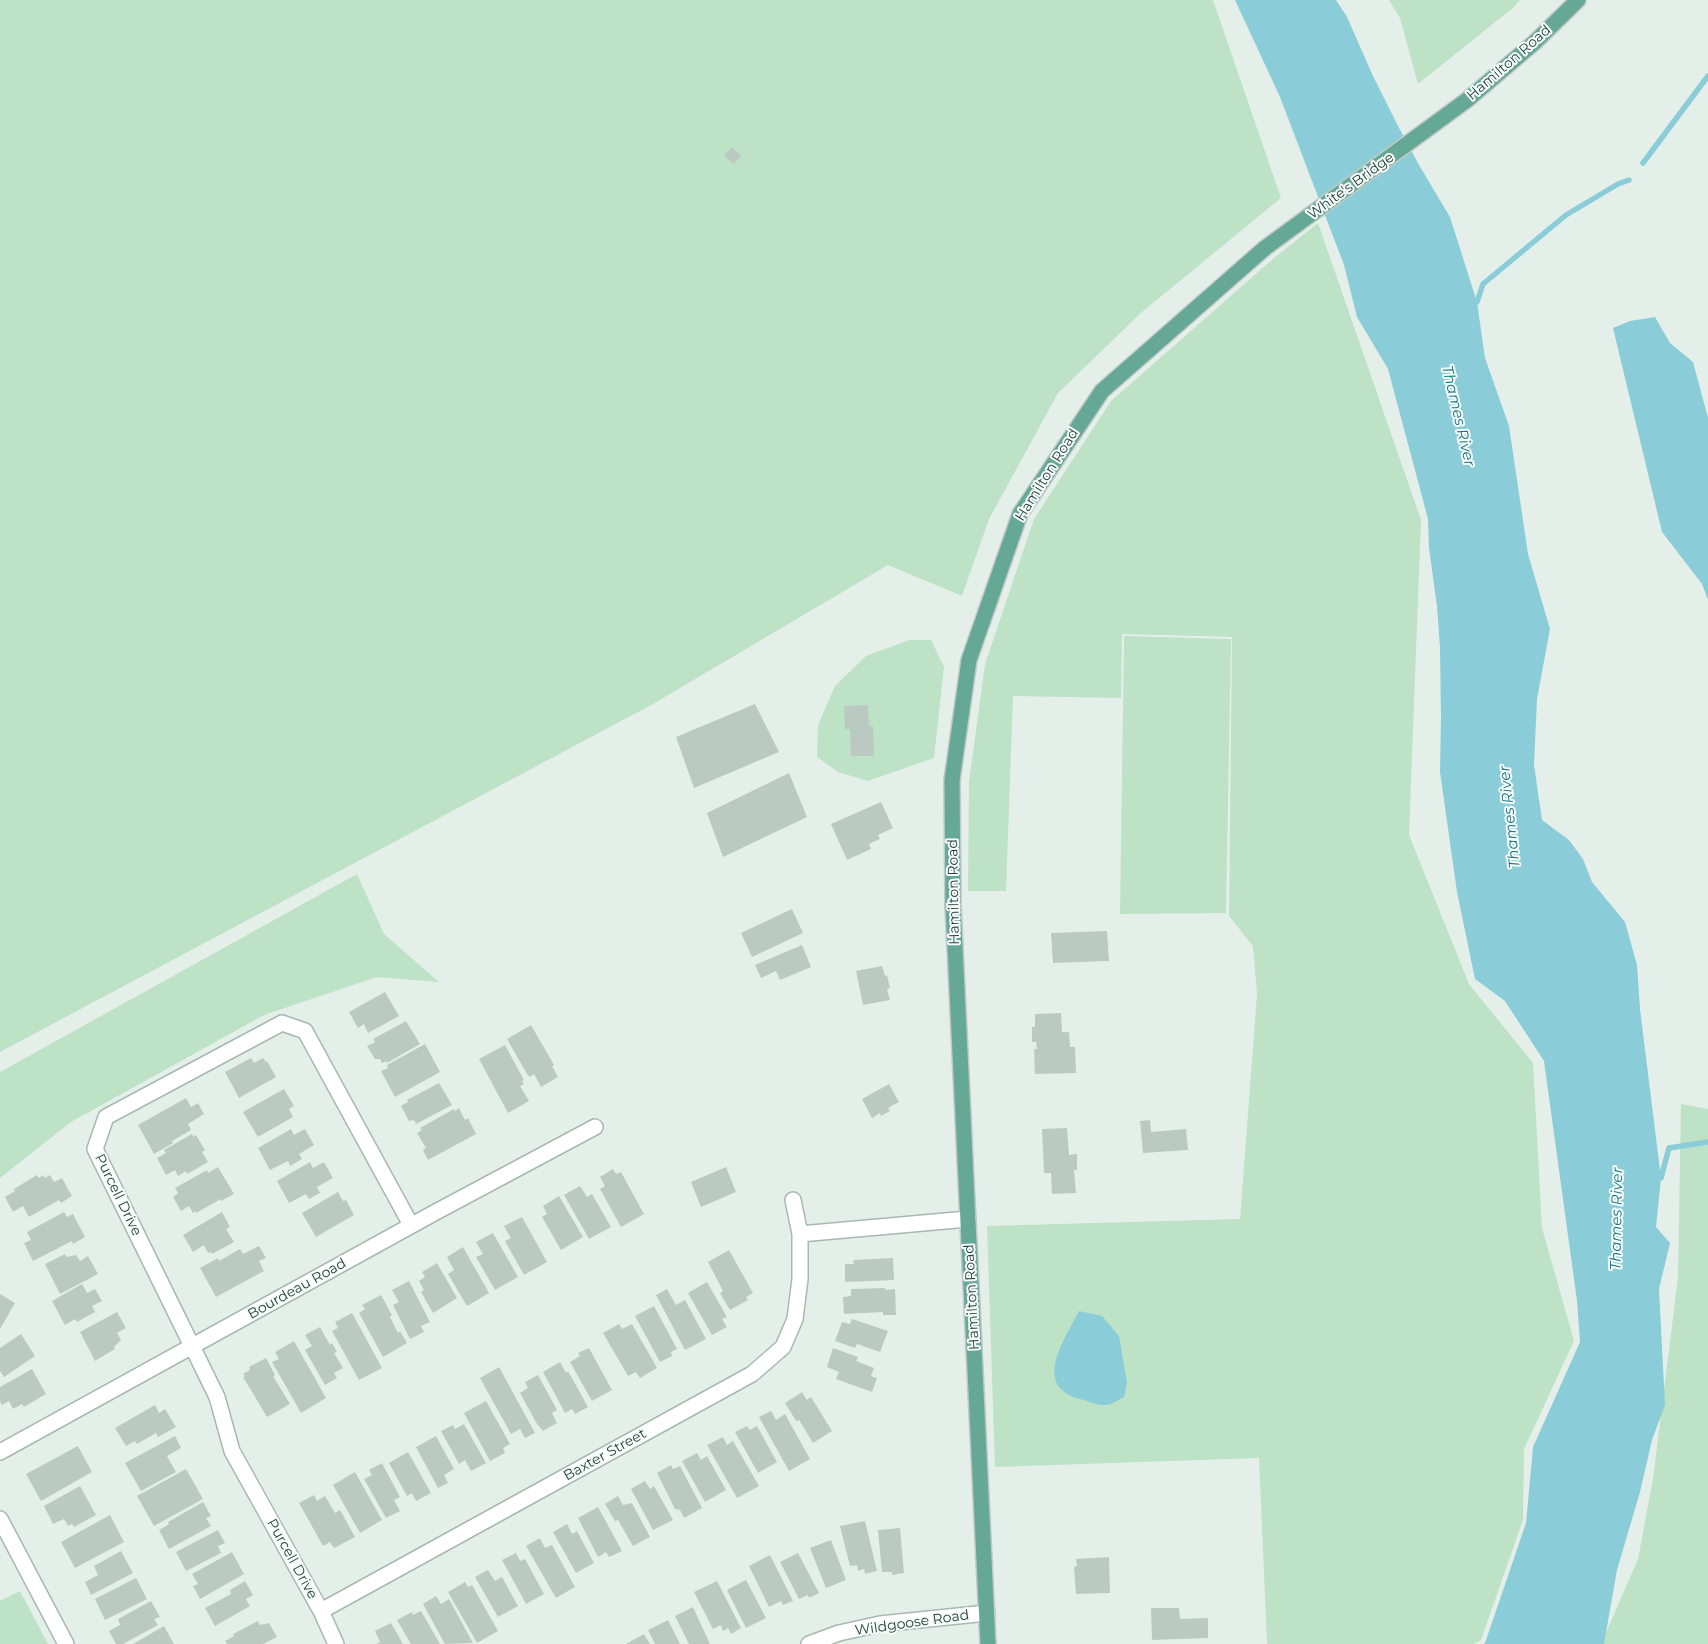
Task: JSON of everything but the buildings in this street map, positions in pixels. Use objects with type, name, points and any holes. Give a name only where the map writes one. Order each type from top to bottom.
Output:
[{"type":"main road","name":"Hamilton Road","points":[[1436,123],[1467,100],[1535,42],[1578,0]]},
{"type":"main road","name":"White's Bridge","points":[[1265,248],[1436,123]]},
{"type":"main road","name":"Hamilton Road","points":[[988,1644],[953,905],[952,780],[969,660],[1020,514],[1102,391],[1265,248]]},
{"type":"street","name":"Purcell Drive","points":[[336,1644],[321,1611],[232,1451],[217,1397],[95,1149],[106,1117],[282,1023],[306,1031],[412,1225]]},
{"type":"street","name":"Bourdeau Road","points":[[0,1452],[412,1225],[595,1127]]},
{"type":"street","name":"Baxter Street","points":[[321,1611],[752,1374],[783,1346],[796,1318],[800,1279],[800,1234],[793,1200]]},
{"type":"street","points":[[800,1234],[968,1219]]},
{"type":"street","points":[[0,1519],[66,1644]]},
{"type":"street","name":"Wildgoose Road","points":[[810,1644],[839,1633],[880,1624],[987,1613]]},
{"type":"green space","points":[[0,0],[1213,0],[1281,198],[1142,312],[1058,393],[989,519],[962,596],[888,565],[653,704],[0,1052]]},
{"type":"green space","points":[[1389,0],[1520,0],[1514,7],[1418,84],[1400,18]]},
{"type":"green space","points":[[1318,223],[1421,520],[1409,835],[1469,984],[1533,1063],[1542,1228],[1574,1341],[1524,1449],[1523,1520],[1481,1640],[1474,1644],[1267,1644],[1259,1458],[995,1467],[987,1226],[1240,1219],[1257,994],[1253,946],[1229,916],[1232,637],[1122,634],[1121,698],[1013,696],[1006,891],[968,891],[969,782],[985,664],[1034,519],[1111,401],[1274,258]]},
{"type":"green space","points":[[1124,636],[1231,639],[1226,913],[1120,914]]},
{"type":"green space","points":[[909,640],[931,640],[944,667],[934,758],[868,781],[838,772],[817,757],[818,725],[835,686],[866,656]]},
{"type":"green space","points":[[357,874],[384,934],[439,982],[377,977],[264,1015],[71,1122],[0,1178],[0,1072]]},
{"type":"green space","points":[[1681,1104],[1708,1109],[1708,1644],[1601,1644],[1638,1559],[1653,1479],[1678,1277]]},
{"type":"green space","points":[[20,1591],[48,1644],[0,1644],[0,1601]]},
{"type":"water","name":"Thames River","points":[[1235,0],[1336,0],[1347,17],[1398,126],[1450,217],[1477,302],[1485,358],[1509,426],[1528,554],[1550,629],[1537,699],[1534,765],[1542,820],[1569,840],[1583,859],[1592,882],[1625,922],[1637,965],[1640,1009],[1661,1178],[1656,1227],[1670,1243],[1659,1289],[1665,1405],[1652,1440],[1640,1492],[1617,1570],[1604,1644],[1483,1644],[1485,1643],[1526,1523],[1533,1447],[1580,1342],[1577,1301],[1544,1061],[1505,1001],[1475,979],[1457,892],[1440,772],[1440,647],[1437,606],[1429,548],[1428,519],[1388,369],[1357,317],[1344,265],[1280,97]]},
{"type":"water","points":[[1655,317],[1670,343],[1693,362],[1708,418],[1708,600],[1702,584],[1662,532],[1613,328],[1630,321]]},
{"type":"water","points":[[1079,1311],[1102,1316],[1119,1336],[1127,1383],[1124,1397],[1111,1404],[1100,1405],[1080,1399],[1065,1393],[1057,1384],[1054,1373],[1056,1361],[1060,1348]]},
{"type":"waterway","points":[[1643,163],[1708,76]]},
{"type":"waterway","points":[[1477,302],[1483,284],[1566,215],[1618,184],[1629,180]]},
{"type":"waterway","points":[[1661,1178],[1669,1148],[1708,1142]]}]
